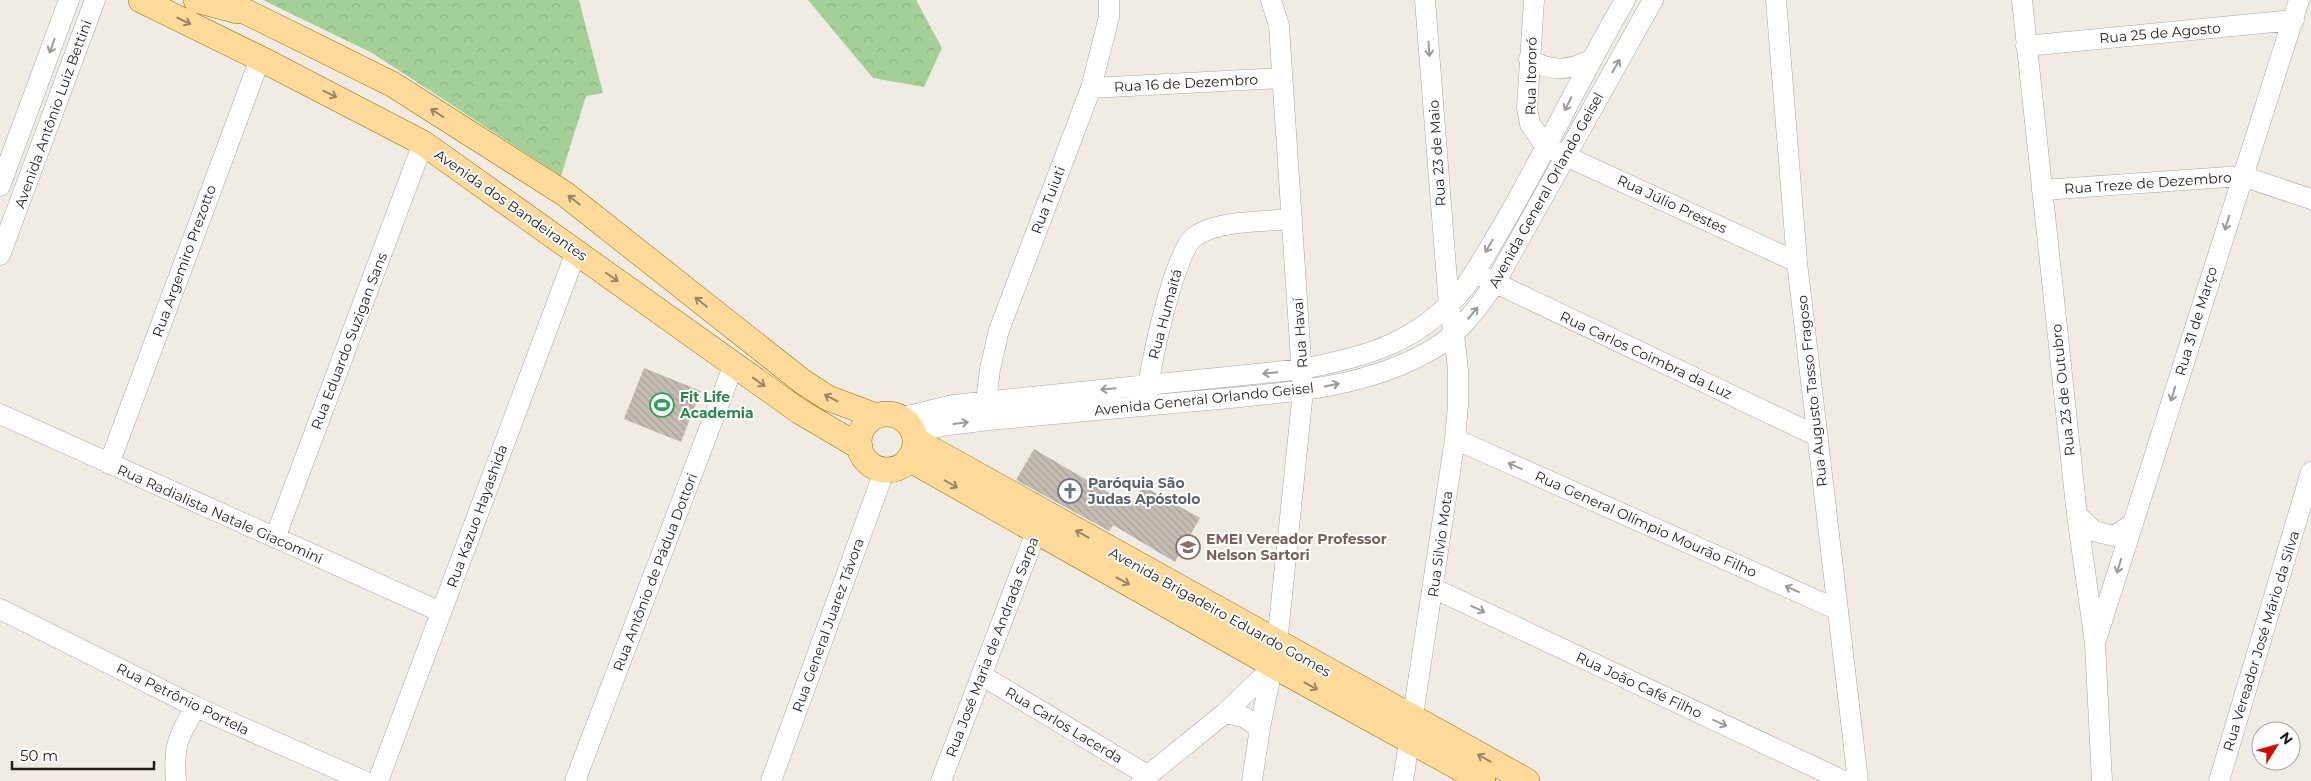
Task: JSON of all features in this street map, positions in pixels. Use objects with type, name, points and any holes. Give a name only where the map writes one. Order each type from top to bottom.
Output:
[{"type":"main road","name":"Avenida dos Bandeirantes","points":[[141,0],[423,143],[799,411],[860,446]]},
{"type":"main road","points":[[196,0],[224,9],[249,14]]},
{"type":"main road","points":[[222,0],[392,84],[565,194],[803,382],[835,401],[903,434]]},
{"type":"main road","points":[[863,428],[903,434],[894,469],[885,470],[868,462],[860,446],[863,428]]},
{"type":"main road","name":"Avenida Brigadeiro Eduardo Gomes","points":[[903,434],[1041,523],[1275,655],[1411,730],[1527,781]]},
{"type":"main road","name":"Avenida Brigadeiro Eduardo Gomes","points":[[1411,730],[1482,781]]},
{"type":"street","name":"Avenida Antônio Luiz Bettini","points":[[0,186],[69,0]]},
{"type":"street","name":"Avenida Antônio Luiz Bettini","points":[[0,256],[95,0]]},
{"type":"street","name":"Rua Tuiuti","points":[[986,401],[990,369],[999,330],[1091,88],[1106,33],[1109,17],[1109,0]]},
{"type":"street","name":"Rua Havaí","points":[[1252,781],[1260,728],[1275,655],[1303,391],[1279,26],[1271,0]]},
{"type":"street","name":"Rua 23 de Maio","points":[[1425,0],[1449,306]]},
{"type":"street","name":"Rua Itororó","points":[[1534,0],[1527,108],[1530,124],[1546,147]]},
{"type":"street","name":"Avenida General Orlando Geisel","points":[[903,434],[954,405],[1303,369],[1354,358],[1394,344],[1426,325],[1449,306],[1474,273],[1546,147],[1590,60],[1625,0]]},
{"type":"street","name":"Avenida General Orlando Geisel","points":[[903,434],[964,422],[1303,391],[1359,379],[1402,364],[1433,349],[1454,334],[1476,311],[1494,283],[1652,0]]},
{"type":"street","name":"Rua Augusto Tasso Fragoso","points":[[1776,0],[1797,262],[1836,609],[1858,781]]},
{"type":"street","name":"Rua 23 de Outubro","points":[[2022,0],[2077,515],[2095,643],[2102,781]]},
{"type":"street","name":"Rua 31 de Março","points":[[2095,643],[2299,0]]},
{"type":"street","name":"Rua 25 de Agosto","points":[[2026,46],[2294,20]]},
{"type":"street","name":"Rua Argemiro Prezotto","points":[[109,464],[260,59]]},
{"type":"street","points":[[1529,59],[1544,67],[1560,69],[1577,67],[1590,60]]},
{"type":"street","name":"Rua 16 de Dezembro","points":[[1091,88],[1282,78]]},
{"type":"street","name":"Rua Eduardo Suzigan Sans","points":[[275,538],[423,143]]},
{"type":"street","name":"Rua Júlio Prestes","points":[[1546,147],[1797,262]]},
{"type":"street","name":"Rua Treze de Dezembro","points":[[2042,190],[2242,176],[2311,199]]},
{"type":"street","name":"Rua Humaitá","points":[[1147,405],[1147,386],[1151,363],[1178,262],[1192,239],[1215,226],[1292,219]]},
{"type":"street","name":"Rua Kazuo Hayashida","points":[[378,781],[576,252]]},
{"type":"street","name":"Rua Carlos Coimbra da Luz","points":[[1474,273],[1817,436]]},
{"type":"street","name":"Rua Silvio Mota","points":[[1403,781],[1434,588],[1455,439],[1458,405],[1454,334],[1449,306]]},
{"type":"street","name":"Rua Antônio de Pádua Dottori","points":[[575,781],[734,364]]},
{"type":"street","name":"Rua Radialista Natale Giacomini","points":[[0,414],[441,612]]},
{"type":"street","name":"Rua General Olímpio Mourão Filho","points":[[1455,439],[1836,609]]},
{"type":"street","name":"Rua General Juarez Távora","points":[[771,781],[885,470]]},
{"type":"street","name":"Rua Vereador José Mário da Silva","points":[[2219,781],[2311,472]]},
{"type":"street","points":[[2077,515],[2094,531],[2114,536],[2132,524]]},
{"type":"street","name":"Rua José Maria de Andrada Sarpa","points":[[941,781],[1041,523]]},
{"type":"street","name":"Rua João Café Filho","points":[[1434,588],[1844,781]]},
{"type":"street","name":"Rua Petrônio Portela","points":[[2,611],[196,707],[364,781]]},
{"type":"street","points":[[1144,778],[1225,713],[1275,655]]},
{"type":"street","name":"Rua Carlos Lacerda","points":[[981,675],[1144,778]]},
{"type":"street","points":[[176,781],[174,757],[181,730],[196,707]]},
{"type":"street","points":[[1225,713],[1244,717],[1260,728]]},
{"type":"green space","points":[[263,0],[579,0],[603,93],[586,96],[561,176],[372,53]]},
{"type":"green space","points":[[808,0],[916,0],[942,48],[924,87],[873,78]]},
{"type":"building","name":"Fit Life Academia","points":[[644,368],[701,391],[681,442],[624,419]]},
{"type":"building","points":[[1034,449],[1131,506],[1143,486],[1200,518],[1175,562],[1113,525],[1109,531],[1016,480]]},
{"type":"place","name":"Fit Life Academia","points":[[662,405]]},
{"type":"place","name":"Paróquia São Judas Apóstolo","points":[[1070,491]]},
{"type":"place","name":"EMEI Vereador Professor Nelson Sartori","points":[[1188,547]]}]
